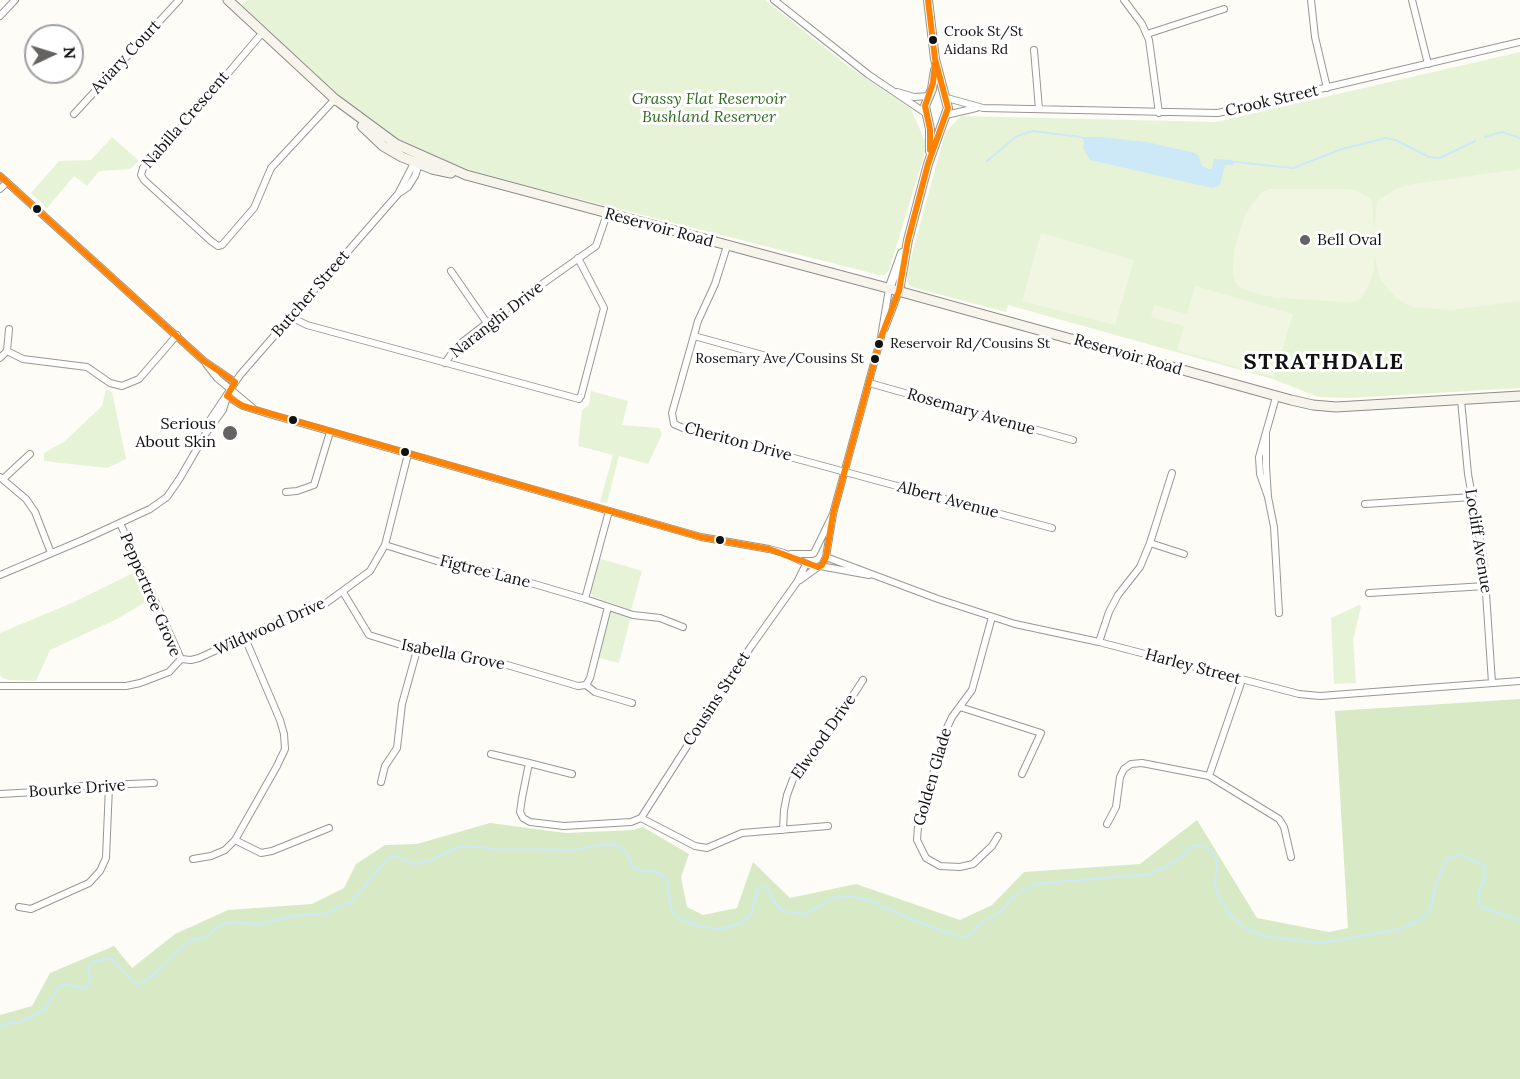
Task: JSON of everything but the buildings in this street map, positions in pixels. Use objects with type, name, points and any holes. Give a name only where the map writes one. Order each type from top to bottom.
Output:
[{"type":"main road","name":"Reservoir Road","points":[[228,0],[334,99],[418,161],[1313,405],[1336,407],[1520,396]]},
{"type":"street","points":[[0,16],[15,0]]},
{"type":"street","name":"Aviary Court","points":[[74,114],[179,0]]},
{"type":"street","points":[[774,0],[853,62],[927,115],[936,118],[946,115]]},
{"type":"street","points":[[819,567],[825,556],[833,514],[928,165],[948,105],[940,82],[928,0]]},
{"type":"street","points":[[1124,0],[1147,34],[1153,57],[1159,113]]},
{"type":"street","points":[[1311,0],[1315,37],[1327,88]]},
{"type":"street","points":[[1412,0],[1428,64]]},
{"type":"street","points":[[1147,34],[1224,9]]},
{"type":"street","name":"Nabilla Crescent","points":[[263,32],[190,118],[143,168],[141,175],[144,180],[211,241],[220,246],[254,208],[271,168],[334,99]]},
{"type":"street","name":"Crook Street","points":[[946,115],[983,108],[1218,113],[1520,42]]},
{"type":"street","points":[[1034,50],[1039,109]]},
{"type":"street","points":[[928,165],[931,134],[925,103],[933,83],[936,59]]},
{"type":"street","points":[[894,91],[914,97],[939,94],[946,98]]},
{"type":"street","name":"Crook Street","points":[[946,98],[983,108]]},
{"type":"street","name":"Butcher Street","points":[[0,575],[120,523],[155,506],[167,497],[223,410],[227,396],[235,382],[398,194],[411,183],[418,161]]},
{"type":"street","points":[[0,176],[204,361],[235,382]]},
{"type":"street","points":[[0,189],[8,183]]},
{"type":"street","name":"Naranghi Drive","points":[[291,317],[306,325],[445,363],[456,347],[487,322],[597,243],[607,214]]},
{"type":"street","name":"Cheriton Drive","points":[[727,246],[715,284],[700,314],[672,413],[674,424],[845,471]]},
{"type":"street","points":[[445,363],[572,399],[580,398],[604,308],[578,258]]},
{"type":"street","points":[[451,271],[487,322]]},
{"type":"street","points":[[0,358],[7,351],[9,329]]},
{"type":"street","points":[[7,351],[23,359],[87,368],[110,383],[122,386],[139,379],[177,335]]},
{"type":"street","points":[[694,336],[770,357]]},
{"type":"street","points":[[204,361],[212,373],[254,408]]},
{"type":"street","name":"Rosemary Avenue","points":[[869,383],[1073,440]]},
{"type":"street","points":[[227,396],[243,406],[330,432],[710,539],[755,545],[784,553],[806,563]]},
{"type":"street","points":[[1276,396],[1266,434],[1262,467],[1274,527],[1279,613]]},
{"type":"street","name":"Locliff Avenue","points":[[1461,400],[1472,497],[1484,563],[1492,682]]},
{"type":"street","points":[[286,492],[314,485],[330,432]]},
{"type":"street","points":[[30,454],[2,478],[26,499],[35,512],[51,553]]},
{"type":"street","name":"Wildwood Drive","points":[[181,659],[199,658],[293,615],[322,606],[369,571],[385,545],[408,454]]},
{"type":"street","name":"Albert Avenue","points":[[845,471],[1052,528]]},
{"type":"street","points":[[1098,642],[1118,595],[1140,567],[1172,473]]},
{"type":"street","points":[[1365,504],[1472,497]]},
{"type":"street","points":[[585,599],[609,511]]},
{"type":"street","points":[[784,553],[813,554],[833,514]]},
{"type":"street","name":"Peppertree Grove","points":[[0,686],[126,686],[169,672],[181,659],[120,523]]},
{"type":"street","points":[[1150,543],[1184,554]]},
{"type":"street","name":"Figtree Lane","points":[[385,545],[459,568],[497,573],[633,615],[660,618],[683,627]]},
{"type":"street","name":"Harley Street","points":[[813,554],[860,568],[875,576],[992,617],[1098,642],[1288,692],[1320,696],[1520,681]]},
{"type":"street","name":"Cousins Street","points":[[641,818],[750,648],[797,582],[813,554]]},
{"type":"street","name":"Harley Street","points":[[806,563],[875,576]]},
{"type":"street","name":"Cousins Street","points":[[797,582],[819,567]]},
{"type":"street","points":[[1369,593],[1486,586]]},
{"type":"street","name":"Isabella Grove","points":[[343,592],[369,635],[417,650],[504,664],[578,686],[586,685],[595,692],[632,703]]},
{"type":"street","points":[[586,685],[590,678],[608,607]]},
{"type":"street","name":"Golden Glade","points":[[992,617],[972,690],[952,717],[945,732],[918,827],[917,840],[926,858],[940,866],[951,867],[973,864],[992,846],[998,836]]},
{"type":"street","points":[[193,859],[211,856],[225,850],[235,840],[285,749],[280,720],[245,638]]},
{"type":"street","points":[[381,782],[386,766],[397,748],[402,704],[417,650]]},
{"type":"street","name":"Elwood Drive","points":[[783,830],[787,795],[794,780],[809,763],[863,680]]},
{"type":"street","points":[[1209,776],[1242,680]]},
{"type":"street","points":[[960,707],[1041,733],[1022,774]]},
{"type":"street","points":[[490,754],[572,774]]},
{"type":"street","points":[[530,763],[520,812],[523,818],[530,822],[564,826],[631,822],[641,818],[701,848],[711,848],[742,833],[828,826]]},
{"type":"street","points":[[1107,824],[1116,807],[1120,777],[1124,769],[1131,764],[1142,763],[1209,776],[1279,819],[1284,827],[1291,857]]},
{"type":"street","name":"Bourke Drive","points":[[0,794],[80,786],[154,783]]},
{"type":"street","points":[[19,907],[31,909],[89,883],[100,871],[106,858],[110,786]]},
{"type":"street","points":[[235,840],[261,853],[272,851],[329,828]]},
{"type":"green space","name":"Grassy Flat Reservoir Bushland Reserver","points":[[247,0],[765,0],[848,66],[911,109],[927,146],[889,270],[885,275],[879,275],[485,175],[442,162],[402,145],[356,111],[241,5]]},
{"type":"green space","points":[[1520,52],[1520,388],[1351,398],[1318,397],[1273,379],[1008,305],[1006,312],[911,287],[907,282],[907,272],[945,133],[961,116],[1216,122]]},
{"type":"green space","points":[[112,137],[139,161],[130,169],[99,171],[87,186],[74,176],[47,208],[31,193],[59,161],[91,160]]},
{"type":"green space","points":[[1520,169],[1520,301],[1450,310],[1413,307],[1394,296],[1380,279],[1374,253],[1374,270],[1370,283],[1361,298],[1356,301],[1278,298],[1256,294],[1240,287],[1235,282],[1234,251],[1246,213],[1261,193],[1269,189],[1350,189],[1359,192],[1372,200],[1374,230],[1377,201],[1397,188]]},
{"type":"green space","points":[[1041,233],[1134,260],[1115,325],[1022,301]]},
{"type":"green space","points":[[1195,286],[1293,314],[1274,377],[1177,350],[1184,326],[1151,317],[1154,305],[1187,314]]},
{"type":"green space","points":[[106,389],[112,392],[126,459],[107,468],[44,461],[44,453],[65,441],[102,406]]},
{"type":"green space","points":[[591,391],[628,401],[622,425],[659,428],[662,434],[648,464],[619,456],[607,503],[600,502],[613,455],[578,446],[582,410],[589,405]]},
{"type":"green space","points":[[598,558],[642,571],[631,610],[594,597],[591,593],[589,589]]},
{"type":"green space","points":[[133,573],[146,602],[117,619],[50,650],[36,681],[2,678],[0,675],[0,633],[74,602]]},
{"type":"green space","points":[[1359,605],[1361,607],[1353,640],[1356,683],[1334,684],[1331,618]]},
{"type":"green space","points":[[609,609],[631,616],[619,663],[595,657]]},
{"type":"green space","points":[[1520,699],[1520,1079],[0,1079],[0,1015],[32,1006],[50,973],[114,946],[132,968],[175,934],[228,910],[312,904],[344,888],[356,864],[385,845],[417,844],[490,823],[566,833],[633,830],[643,827],[689,854],[681,877],[687,907],[703,915],[737,908],[753,862],[790,898],[856,884],[960,920],[992,905],[1024,872],[1140,864],[1197,820],[1257,918],[1329,932],[1348,928],[1335,711]]},
{"type":"water","points":[[1080,137],[1147,142],[1195,153],[1199,156],[1201,165],[1208,169],[1212,169],[1214,159],[1235,162],[1233,165],[1225,165],[1220,185],[1214,188],[1090,160],[1083,148],[1084,140]]},
{"type":"waterway","points":[[987,161],[1017,136],[1033,131],[1080,137]]},
{"type":"waterway","points":[[1485,137],[1502,132],[1520,138]]},
{"type":"waterway","points":[[1235,162],[1293,168],[1342,149],[1386,138],[1396,140],[1429,157],[1440,158],[1475,141]]},
{"type":"waterway","points":[[0,1027],[8,1023],[19,1023],[44,1010],[59,987],[67,984],[82,988],[88,987],[90,978],[88,969],[92,962],[111,958],[139,985],[151,977],[190,940],[206,937],[217,927],[229,922],[260,924],[293,916],[328,913],[352,901],[387,859],[395,856],[415,864],[435,859],[455,848],[469,846],[494,849],[571,850],[607,844],[618,846],[627,853],[632,867],[643,871],[654,871],[661,874],[667,881],[671,909],[678,918],[701,927],[721,929],[741,923],[751,915],[757,891],[761,886],[770,890],[772,899],[782,911],[802,914],[835,897],[848,896],[865,899],[961,937],[970,935],[981,923],[999,913],[1013,897],[1035,884],[1151,874],[1178,860],[1192,846],[1198,845],[1211,850],[1217,861],[1215,886],[1220,900],[1230,915],[1245,928],[1264,936],[1321,943],[1401,929],[1421,919],[1431,909],[1435,888],[1446,860],[1458,854],[1484,865],[1485,879],[1479,891],[1480,907],[1520,921]]},
{"type":"transit line","points":[[0,176],[204,361],[235,382],[227,396],[243,406],[701,537],[769,549],[818,567],[822,565],[826,557],[833,514],[881,337],[899,291],[908,240],[928,164],[948,108],[935,59],[928,0]]},
{"type":"transit line","points":[[930,150],[930,129],[925,106],[933,83],[935,63]]},
{"type":"place","name":"Crook St/St Aidans Rd","points":[[933,40]]},
{"type":"place","name":"Bell Oval","points":[[1305,240]]},
{"type":"place","name":"Reservoir Rd/Cousins St","points":[[879,344]]},
{"type":"place","name":"Rosemary Ave/Cousins St","points":[[875,359]]},
{"type":"place","name":"Serious About Skin","points":[[230,433]]},
{"type":"district","name":"STRATHDALE","points":[[1324,363]]}]
